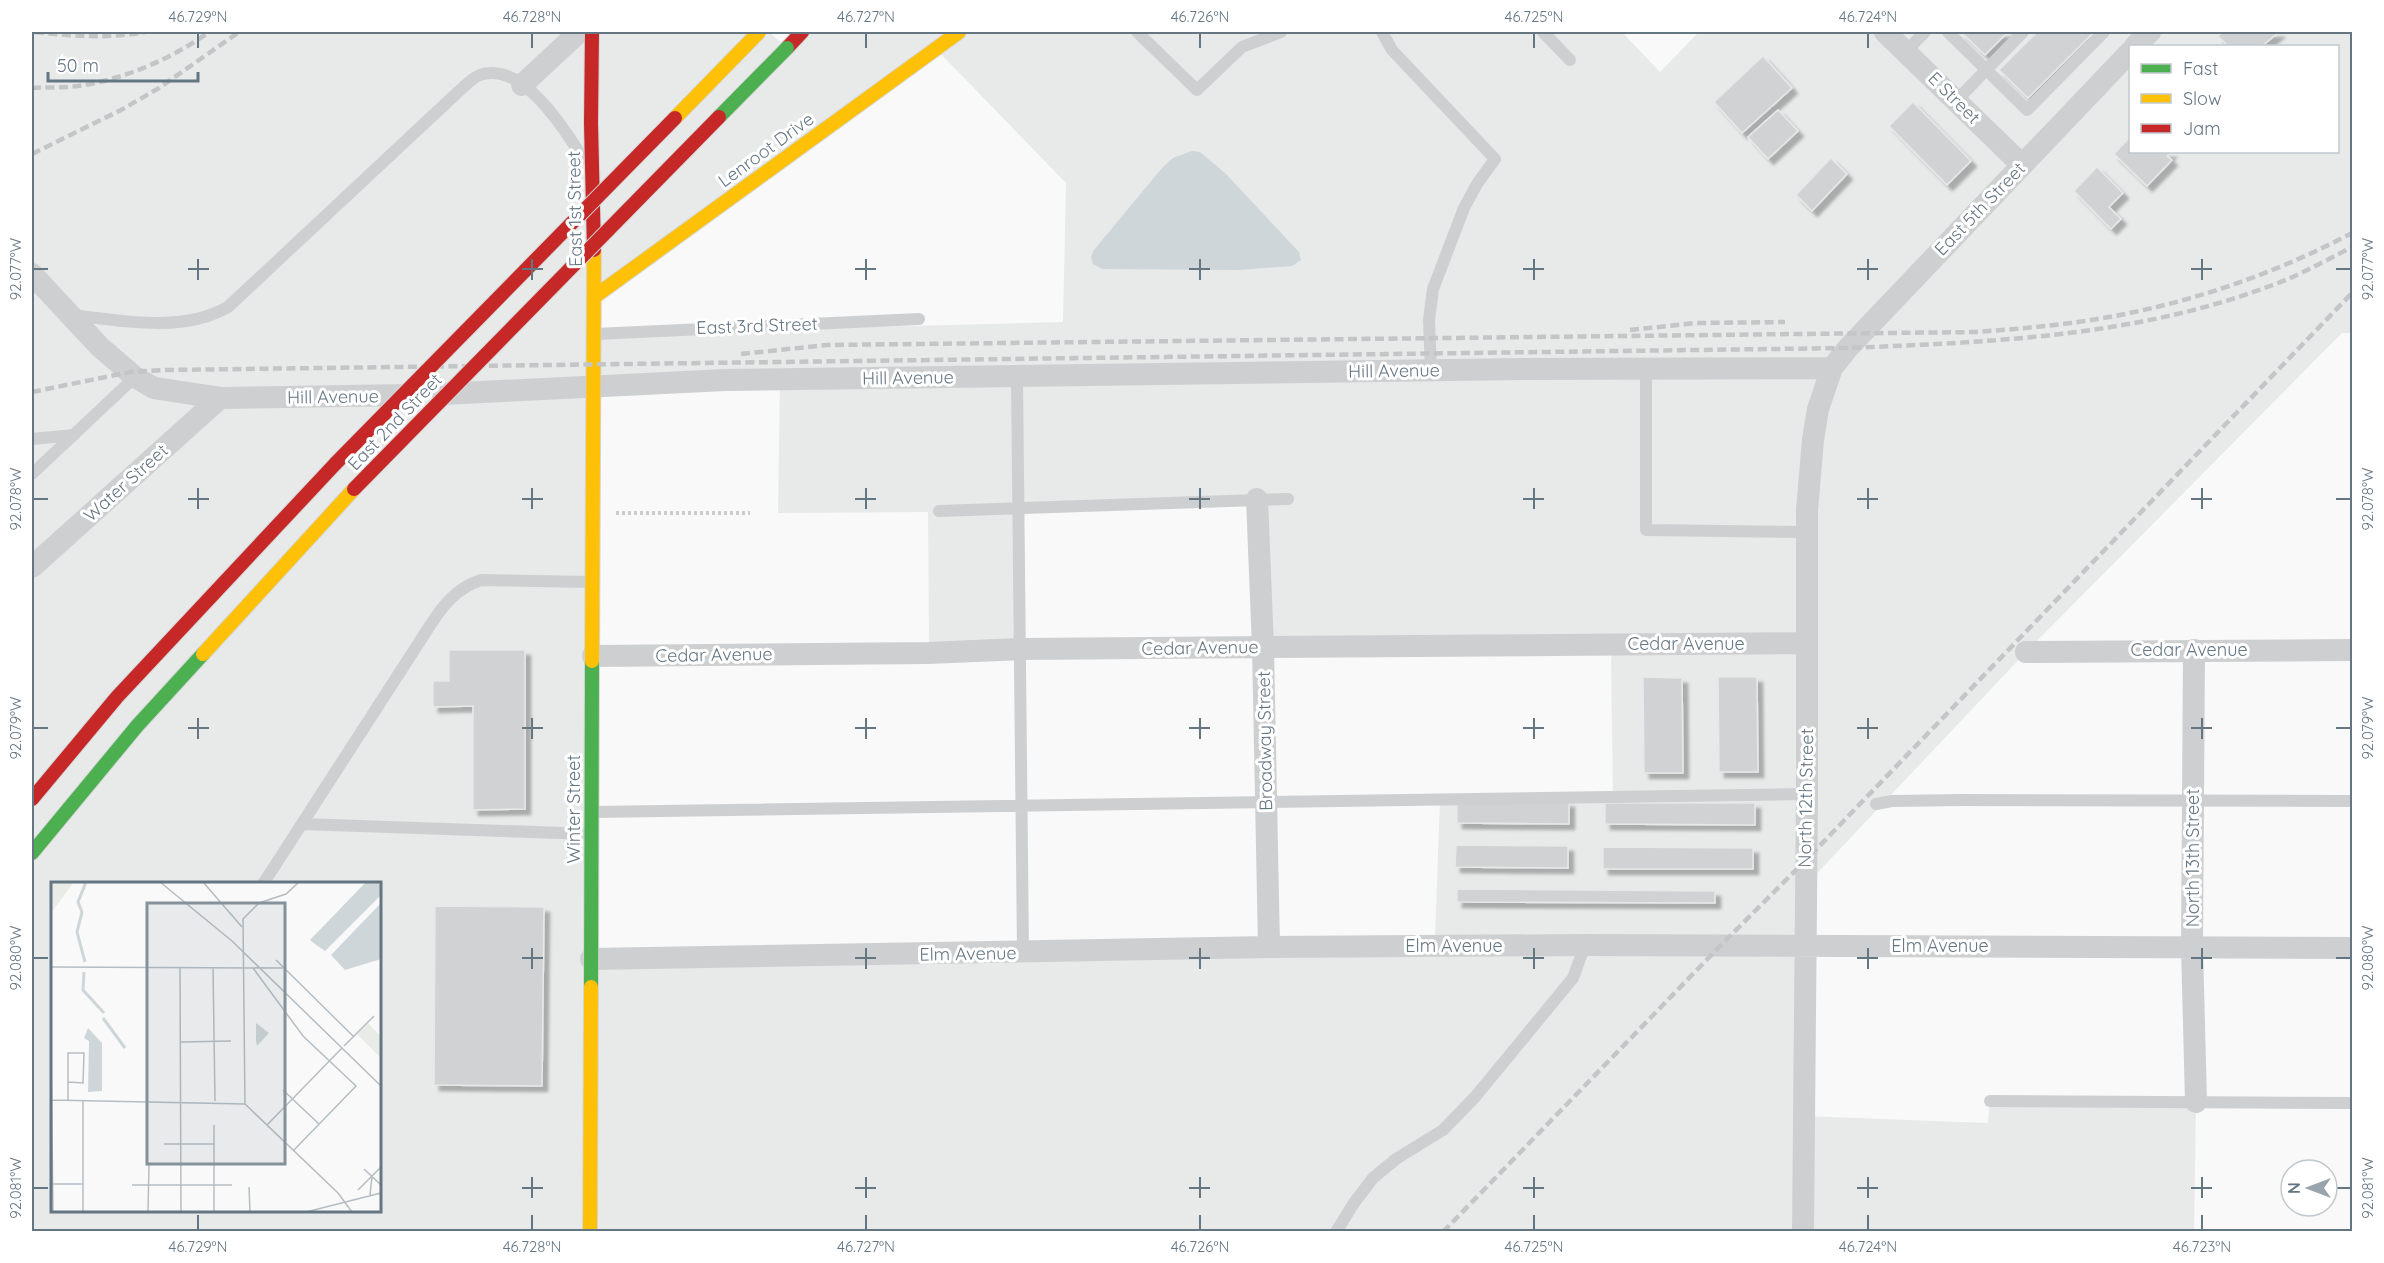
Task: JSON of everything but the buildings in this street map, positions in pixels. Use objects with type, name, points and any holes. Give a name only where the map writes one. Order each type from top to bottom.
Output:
[{"type":"main road","name":"East 1st Street","points":[[592,32],[594,386]]},
{"type":"main road","name":"East 2nd Street","points":[[32,800],[117,697],[336,463],[759,32]]},
{"type":"main road","name":"East 2nd Street","points":[[32,853],[137,726],[354,489],[802,32]]},
{"type":"main road","name":"Lenroot Drive","points":[[594,297],[959,32]]},
{"type":"main road","name":"Winter Street","points":[[590,1232],[594,386]]},
{"type":"street","points":[[522,85],[579,32]]},
{"type":"street","name":"E Street","points":[[1886,32],[2022,165]]},
{"type":"street","points":[[2136,45],[2150,32]]},
{"type":"street","name":"East 5th Street","points":[[1832,368],[1860,334],[2129,53]]},
{"type":"street","name":"Hill Avenue","points":[[32,274],[100,347],[135,377],[154,388],[220,398],[431,394],[725,380],[1832,368]]},
{"type":"street","name":"North 12th Street","points":[[1803,1232],[1808,488],[1815,424],[1832,368]]},
{"type":"street","name":"Water Street","points":[[32,567],[220,398]]},
{"type":"street","name":"Broadway Street","points":[[1257,499],[1263,647],[1269,947]]},
{"type":"street","name":"Cedar Avenue","points":[[593,656],[928,653],[1021,649],[1807,643]]},
{"type":"street","name":"North 13th Street","points":[[2194,650],[2192,947],[2196,1102]]},
{"type":"street","name":"Cedar Avenue","points":[[2026,652],[2352,650]]},
{"type":"street","name":"Elm Avenue","points":[[591,959],[1269,947],[1585,945],[2352,948]]},
{"type":"lane","points":[[1137,32],[1197,90],[1242,47],[1281,32]]},
{"type":"lane","points":[[1382,32],[1392,50],[1495,159],[1477,184],[1464,208],[1433,289],[1429,320],[1431,371]]},
{"type":"lane","points":[[1543,32],[1570,60]]},
{"type":"lane","points":[[1906,51],[1925,32]]},
{"type":"lane","points":[[1948,32],[2027,110],[2104,32]]},
{"type":"lane","points":[[1956,100],[2023,32]]},
{"type":"lane","points":[[69,315],[169,322],[185,321],[218,313],[241,295],[474,78],[487,73],[499,74],[522,85],[555,117],[593,176]]},
{"type":"lane","name":"East 3rd Street","points":[[594,334],[919,319]]},
{"type":"lane","points":[[1646,369],[1646,530],[1807,532]]},
{"type":"lane","points":[[1017,376],[1023,953]]},
{"type":"lane","points":[[32,474],[135,377]]},
{"type":"lane","points":[[32,439],[74,435]]},
{"type":"lane","points":[[939,511],[1288,498]]},
{"type":"lane","points":[[264,882],[430,624],[452,596],[470,584],[481,580],[593,582]]},
{"type":"lane","points":[[592,812],[1807,794]]},
{"type":"lane","points":[[1876,804],[1892,801],[1962,800],[2352,801]]},
{"type":"lane","points":[[302,824],[592,834]]},
{"type":"lane","points":[[1336,1232],[1373,1178],[1396,1159],[1443,1130],[1475,1097],[1573,978],[1585,945]]},
{"type":"lane","points":[[1990,1101],[2352,1103]]},
{"type":"path","points":[[593,513],[750,513]]},
{"type":"shaded area","points":[[32,32],[769,32],[787,48],[802,32],[1622,32],[1660,72],[1699,32],[2352,32],[2352,333],[2342,333],[2026,652],[1805,886],[1803,1116],[1988,1123],[1990,1101],[2196,1102],[2194,1231],[32,1231]],"holes":[[[936,49],[1066,183],[1063,322],[594,334],[594,297]],[[780,379],[778,513],[928,512],[929,646],[1021,649],[1019,508],[1257,500],[1263,647],[1613,646],[1611,660],[1613,795],[1440,799],[1435,938],[592,959],[595,386]]]},
{"type":"shaded area","points":[[1192,151],[1200,152],[1226,174],[1299,252],[1301,260],[1292,266],[1239,270],[1102,269],[1093,264],[1091,257],[1094,250],[1162,168],[1173,158]]},
{"type":"railway","points":[[35,32],[76,36],[145,32]]},
{"type":"railway","points":[[32,88],[78,86],[112,79],[164,59],[209,32]]},
{"type":"railway","points":[[32,154],[121,110],[159,88],[239,32]]},
{"type":"railway","points":[[741,354],[827,345],[1976,332],[2079,322],[2194,297],[2275,269],[2352,233]]},
{"type":"railway","points":[[32,392],[130,372],[167,370],[1848,348],[1955,343],[2062,334],[2167,316],[2219,303],[2270,286],[2352,247]]},
{"type":"railway","points":[[1443,1232],[1806,860],[2352,293]]},
{"type":"railway","points":[[1630,330],[1696,323],[1785,322]]},
{"type":"traffic: fast","points":[[719,117],[787,48]]},
{"type":"traffic: fast","points":[[32,853],[137,726],[203,654]]},
{"type":"traffic: fast","points":[[591,987],[592,661]]},
{"type":"traffic: slow","points":[[675,118],[759,32]]},
{"type":"traffic: slow","points":[[594,297],[959,32]]},
{"type":"traffic: slow","points":[[592,661],[594,250]]},
{"type":"traffic: slow","points":[[203,654],[354,489]]},
{"type":"traffic: slow","points":[[590,1232],[591,987]]},
{"type":"traffic: jam","points":[[592,32],[591,123],[594,250]]},
{"type":"traffic: jam","points":[[787,48],[802,32]]},
{"type":"traffic: jam","points":[[354,489],[719,117]]},
{"type":"traffic: jam","points":[[336,463],[675,118]]},
{"type":"traffic: jam","points":[[32,799],[117,697],[336,463]]}]
